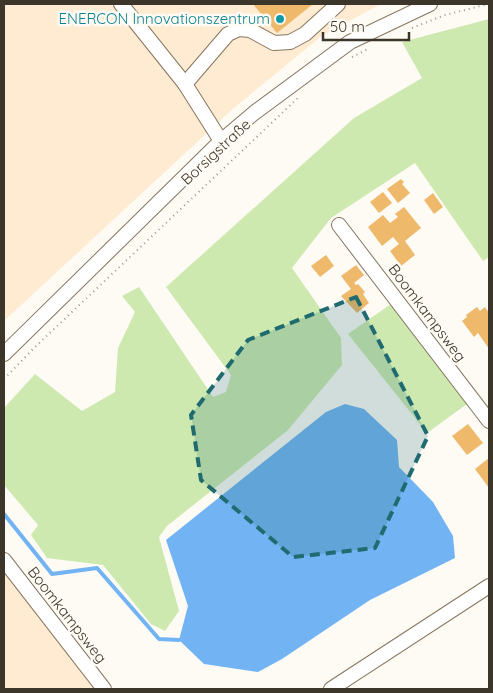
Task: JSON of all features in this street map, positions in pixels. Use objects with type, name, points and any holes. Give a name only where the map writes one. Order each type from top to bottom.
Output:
[{"type":"street","points":[[121,4],[185,84],[221,141]]},
{"type":"street","points":[[185,84],[228,34],[240,29],[250,30],[274,43],[290,42],[305,34],[338,4]]},
{"type":"street","name":"Borsigstraße","points":[[4,354],[221,141],[254,113],[350,42],[430,4]]},
{"type":"street","name":"Boomkampsweg","points":[[339,225],[489,421]]},
{"type":"street","name":"Boomkampsweg","points":[[4,560],[104,689]]},
{"type":"street","points":[[331,689],[489,586]]},
{"type":"path","points":[[412,28],[445,15],[488,4]]},
{"type":"path","points":[[345,62],[370,48]]},
{"type":"path","name":"Borsigstraße","points":[[4,380],[63,320],[303,93]]},
{"type":"highlighted area","points":[[356,297],[428,436],[375,548],[293,557],[201,480],[191,415],[248,340]]},
{"type":"shaded area","points":[[4,4],[381,4],[323,35],[234,108],[4,321]]},
{"type":"shaded area","points":[[4,573],[95,689],[4,689]]},
{"type":"green space","points":[[489,19],[489,257],[483,261],[415,163],[331,218],[292,268],[341,338],[342,365],[288,430],[167,526],[159,537],[179,611],[165,631],[151,624],[103,565],[47,558],[31,535],[38,525],[4,485],[4,408],[35,374],[82,411],[115,392],[118,348],[135,312],[122,296],[139,287],[213,397],[226,392],[231,375],[166,287],[354,118],[422,78],[402,42]]},
{"type":"green space","points":[[391,304],[467,404],[427,433],[348,334]]},
{"type":"water","points":[[345,404],[364,409],[397,440],[399,467],[433,502],[453,536],[455,558],[370,600],[282,659],[258,672],[204,664],[179,640],[188,606],[166,540],[326,412]]},
{"type":"building","name":"ENERCON Innovationszentrum","points":[[253,4],[313,4],[277,33]]},
{"type":"building","points":[[401,179],[404,182],[402,184],[410,193],[398,203],[387,189]]},
{"type":"building","points":[[383,192],[392,203],[379,213],[370,202]]},
{"type":"building","points":[[433,193],[443,207],[434,214],[424,200]]},
{"type":"building","points":[[404,207],[421,228],[405,241],[415,255],[401,266],[390,251],[399,244],[393,237],[382,246],[368,227],[383,215],[390,223],[398,217],[395,214]]},
{"type":"building","points":[[326,255],[334,266],[320,277],[311,266]]},
{"type":"building","points":[[356,265],[364,275],[354,283],[358,284],[365,292],[363,294],[369,303],[357,313],[341,296],[351,289],[341,276]]},
{"type":"building","points":[[477,307],[480,311],[485,307],[489,313],[489,349],[478,333],[474,337],[462,321],[467,317],[466,315]]},
{"type":"building","points":[[468,424],[483,443],[467,455],[452,436]]},
{"type":"building","points":[[489,458],[489,488],[475,469]]},
{"type":"waterway","points":[[4,514],[52,574],[97,568],[159,639],[179,640]]},
{"type":"place","name":"ENERCON Innovationszentrum","points":[[280,19]]}]
